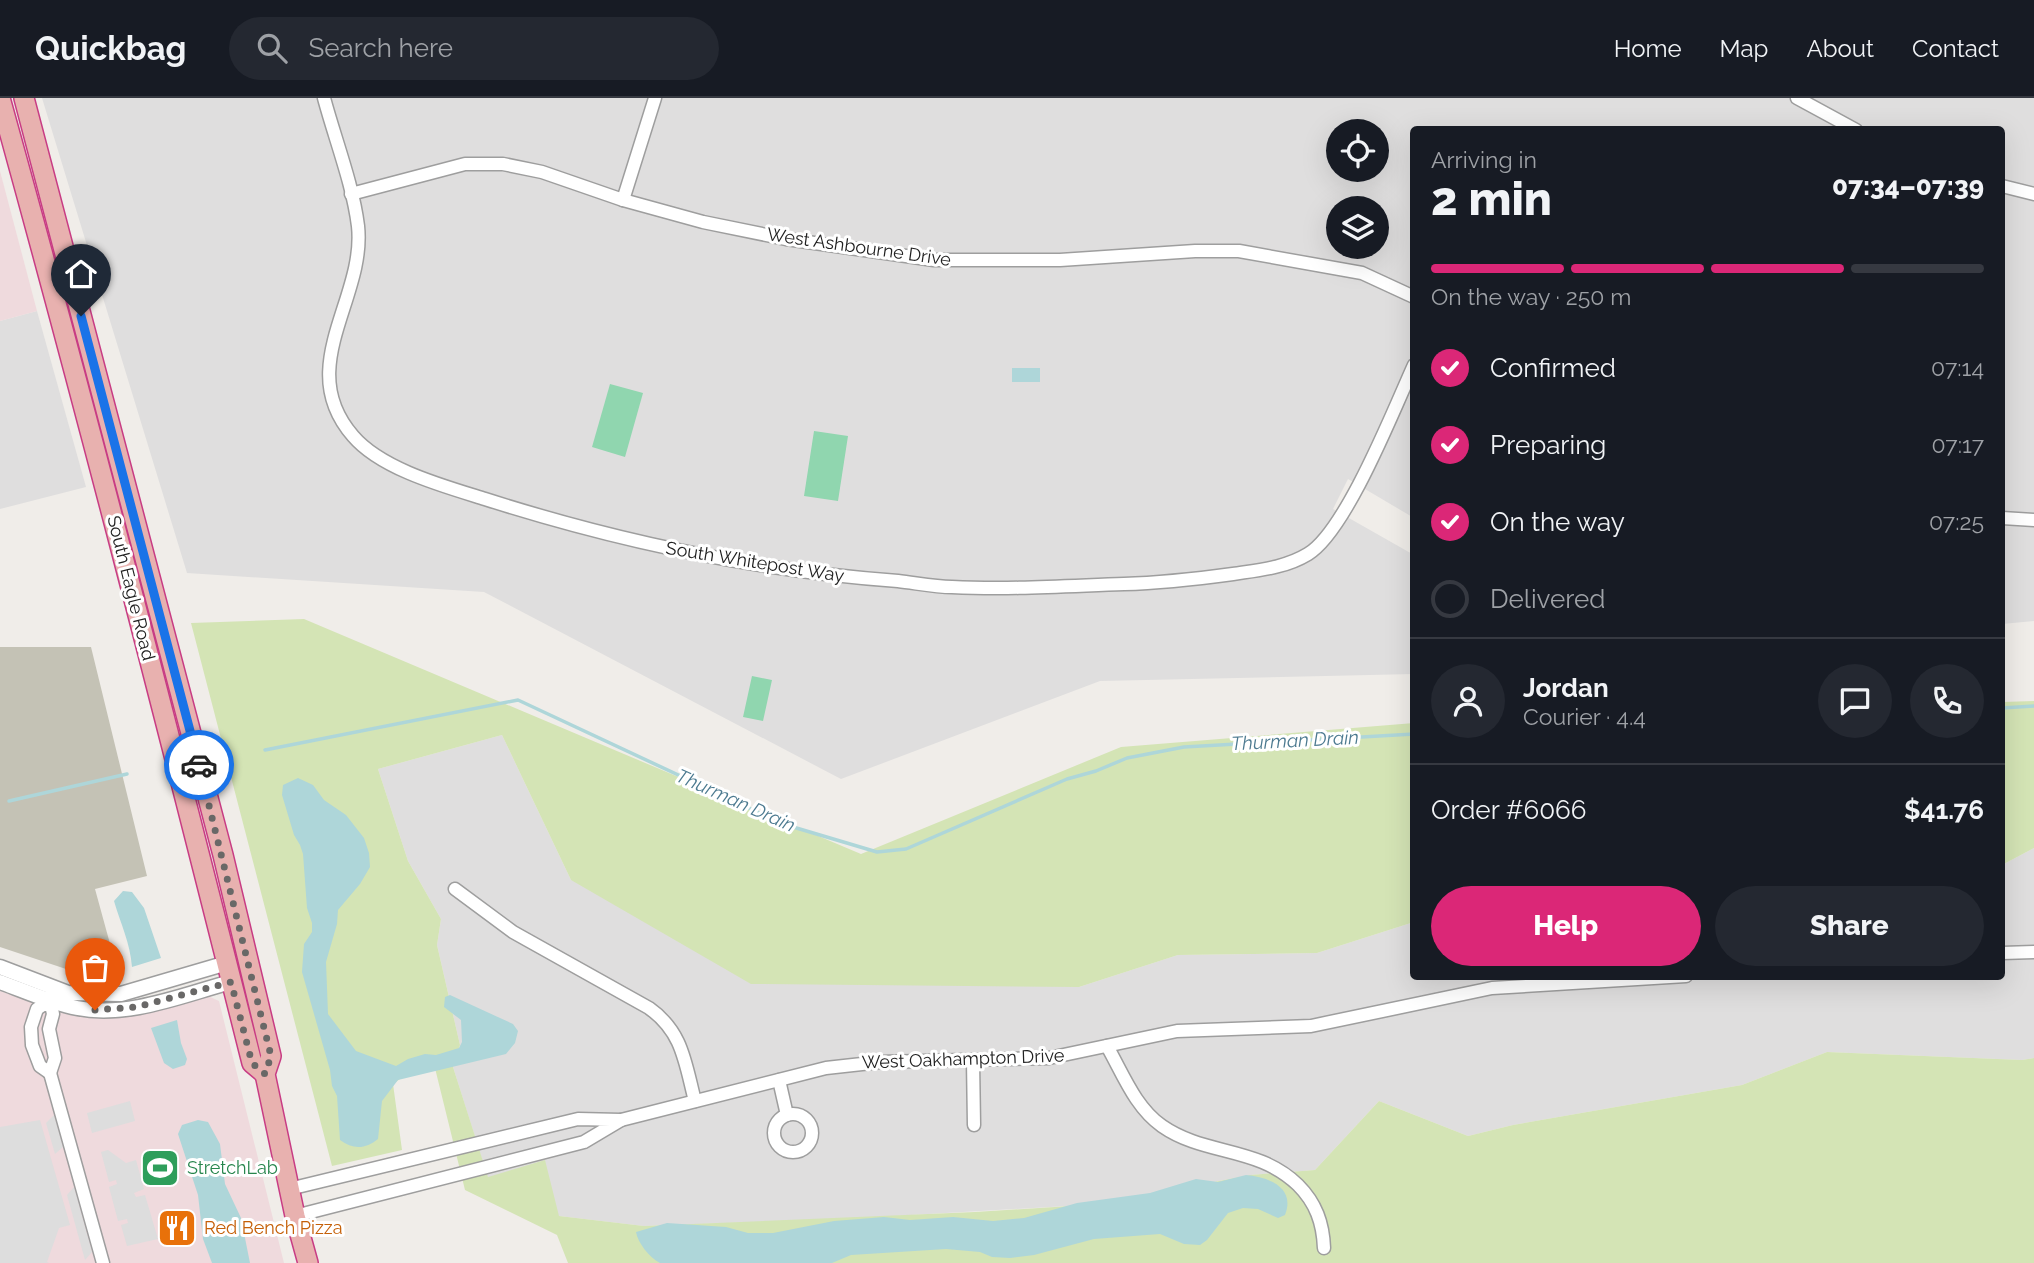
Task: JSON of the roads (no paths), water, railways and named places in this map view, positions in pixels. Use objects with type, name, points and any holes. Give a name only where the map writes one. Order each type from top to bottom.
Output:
[{"type":"highway","name":"South Eagle Road","points":[[0,98],[125,561],[252,1063],[265,1074]]},
{"type":"highway","name":"South Eagle Road","points":[[24,98],[256,989],[271,1056],[265,1074],[295,1216],[308,1263]]},
{"type":"highway","points":[[125,561],[134,569],[143,597],[182,751],[186,760],[200,767]]},
{"type":"highway","points":[[183,790],[194,796],[198,803],[242,975],[247,984],[256,989]]},
{"type":"street","name":"South Whitepost Way","points":[[324,98],[358,228],[357,258],[333,336],[328,365],[330,389],[337,411],[350,433],[368,452],[389,464],[549,520],[632,541],[751,565],[950,587],[1007,588],[1173,582],[1283,566],[1312,552],[1345,511],[1410,373]]},
{"type":"street","points":[[623,200],[656,98]]},
{"type":"street","points":[[1797,98],[1849,126]]},
{"type":"street","name":"West Ashbourne Drive","points":[[351,194],[465,164],[503,164],[542,172],[623,200],[704,222],[786,239],[934,260],[1060,260],[1195,251],[1239,251],[1362,273],[1410,295]]},
{"type":"street","points":[[2005,187],[2034,194]]},
{"type":"street","points":[[2005,518],[2034,520]]},
{"type":"street","points":[[455,889],[513,932],[662,1017],[679,1042],[695,1101]]},
{"type":"street","points":[[2005,953],[2034,952]]},
{"type":"street","points":[[0,967],[52,994]]},
{"type":"street","points":[[0,982],[52,994],[121,994],[229,972]]},
{"type":"street","name":"West Oakhampton Drive","points":[[289,1189],[578,1119],[621,1120],[858,1063],[1049,1058],[1177,1031],[1311,1027],[1492,988],[1621,980]]},
{"type":"street","points":[[50,1073],[40,1066],[32,1045],[31,1027],[37,1009],[52,994]]},
{"type":"street","points":[[52,994],[53,1014],[49,1029],[55,1058],[50,1073],[103,1263]]},
{"type":"street","points":[[1107,1046],[1136,1099],[1159,1124],[1191,1142],[1261,1160],[1290,1177],[1308,1197],[1320,1218],[1324,1248]]},
{"type":"street","points":[[973,1061],[974,1125]]},
{"type":"street","points":[[779,1080],[787,1115]]},
{"type":"street","name":"West Oakhampton Drive","points":[[295,1216],[584,1142],[621,1120]]},
{"type":"water","points":[[1012,368],[1040,368],[1040,382],[1012,382]]},
{"type":"water","points":[[298,778],[313,785],[324,800],[346,815],[364,838],[369,853],[370,867],[360,884],[338,910],[337,924],[326,962],[328,1014],[356,1051],[396,1066],[425,1054],[436,1055],[459,1048],[462,1042],[461,1020],[444,1007],[445,997],[450,995],[513,1024],[518,1031],[515,1043],[506,1054],[398,1080],[382,1101],[378,1139],[364,1146],[355,1147],[340,1140],[337,1096],[302,972],[304,944],[312,932],[312,923],[307,908],[303,854],[294,835],[282,795],[283,785]]},
{"type":"water","points":[[123,891],[132,892],[144,908],[161,958],[132,967],[114,901]]},
{"type":"water","points":[[177,1020],[187,1059],[185,1065],[173,1069],[164,1063],[151,1028]]},
{"type":"water","points":[[198,1120],[208,1122],[220,1144],[225,1184],[241,1218],[250,1263],[212,1263],[203,1239],[198,1195],[178,1134],[182,1125]]},
{"type":"water","points":[[1246,1175],[1263,1178],[1278,1185],[1287,1197],[1285,1215],[1278,1218],[1258,1209],[1243,1208],[1228,1213],[1200,1245],[1184,1244],[1160,1234],[1094,1239],[1034,1255],[1010,1258],[946,1249],[851,1255],[832,1263],[660,1263],[645,1249],[636,1232],[667,1223],[726,1227],[748,1233],[773,1233],[834,1221],[884,1217],[910,1220],[953,1217],[993,1221],[1024,1218],[1077,1203],[1150,1193],[1196,1179],[1218,1182]]},
{"type":"waterway","name":"Thurman Drain","points":[[265,750],[518,700],[783,824],[877,852],[906,849],[1067,779],[1127,758],[1184,747],[1410,734]]},
{"type":"waterway","name":"Thurman Drain","points":[[2005,708],[2034,706]]},
{"type":"waterway","name":"Thurman Drain","points":[[9,801],[127,774]]},
{"type":"place","name":"StretchLab","points":[[160,1168]]},
{"type":"place","name":"Red Bench Pizza","points":[[177,1228]]}]
